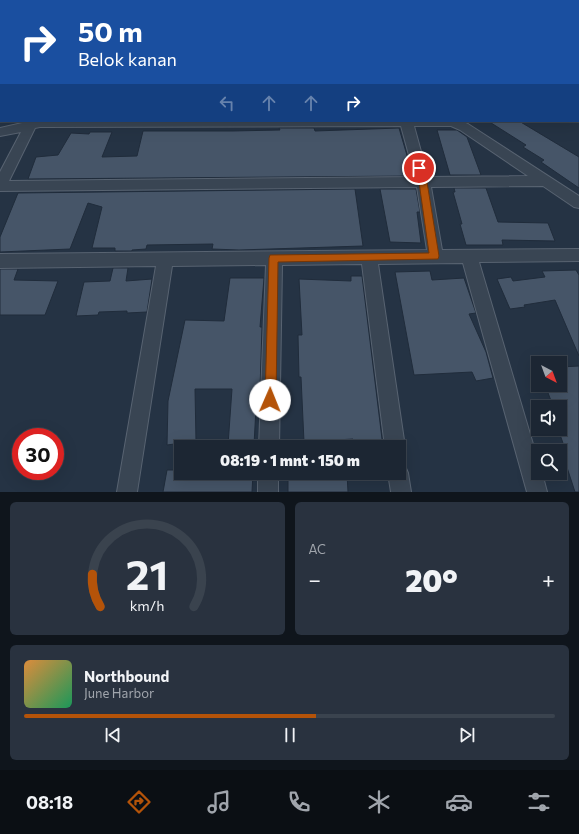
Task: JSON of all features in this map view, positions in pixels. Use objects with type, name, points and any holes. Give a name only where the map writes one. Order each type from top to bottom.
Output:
[{"type":"street","points":[[406,122],[423,182],[435,256]]},
{"type":"street","points":[[0,186],[39,123]]},
{"type":"street","points":[[0,132],[39,123],[456,123],[579,203]]},
{"type":"street","points":[[0,186],[547,181]]},
{"type":"street","points":[[0,261],[579,255]]},
{"type":"street","points":[[469,256],[537,492]]},
{"type":"street","points":[[369,257],[394,440]]},
{"type":"street","points":[[269,440],[274,258]]},
{"type":"street","points":[[127,492],[165,259]]},
{"type":"street","points":[[268,480],[268,492]]},
{"type":"street","points":[[399,480],[401,492]]},
{"type":"building","points":[[490,122],[521,122],[579,157],[579,188],[541,162],[544,160],[523,147],[526,145]]},
{"type":"building","points":[[279,128],[314,128],[315,131],[399,128],[413,176],[28,179],[36,157],[58,155],[71,133],[89,134],[90,132],[112,132],[102,157],[137,156],[143,131],[280,130]]},
{"type":"building","points":[[437,130],[457,130],[467,137],[481,175],[450,175]]},
{"type":"building","points":[[454,188],[486,188],[498,222],[548,223],[555,241],[502,240],[503,245],[466,245],[453,192],[455,192]]},
{"type":"building","points":[[355,189],[363,246],[239,250],[212,249],[213,244],[147,245],[146,249],[132,251],[115,251],[115,248],[92,248],[102,207],[88,203],[70,249],[0,252],[0,237],[18,193]]},
{"type":"building","points":[[380,189],[416,189],[420,212],[417,212],[421,243],[390,242]]},
{"type":"building","points":[[113,268],[128,268],[126,281],[152,279],[147,312],[99,312],[98,315],[76,316],[84,282],[110,281]]},
{"type":"building","points":[[0,269],[18,269],[14,280],[58,281],[45,315],[0,315]]},
{"type":"building","points":[[576,270],[579,275],[579,356],[555,300],[510,309],[497,279],[511,277],[513,281],[545,277],[542,271]]},
{"type":"building","points":[[430,271],[432,280],[464,278],[476,313],[469,314],[486,352],[493,378],[476,381],[472,372],[414,375],[395,272]]},
{"type":"building","points":[[351,276],[362,276],[382,440],[304,440],[301,377],[299,377],[298,335],[302,335],[299,279],[351,281]]},
{"type":"building","points":[[230,278],[264,278],[260,327],[262,327],[260,389],[257,389],[254,440],[228,440],[232,389],[195,389],[196,440],[174,440],[174,444],[167,445],[168,401],[185,320],[224,321]]},
{"type":"building","points":[[579,366],[579,492],[575,492],[567,467],[567,444],[563,444],[560,436],[567,436],[567,400],[551,400],[548,392],[567,392],[567,367]]},
{"type":"building","points":[[167,470],[174,470],[174,480],[253,480],[252,492],[163,492]]},
{"type":"building","points":[[288,480],[347,480],[348,492],[288,492]]},
{"type":"route","points":[[270,400],[274,258],[435,256],[423,182],[419,168]]}]
